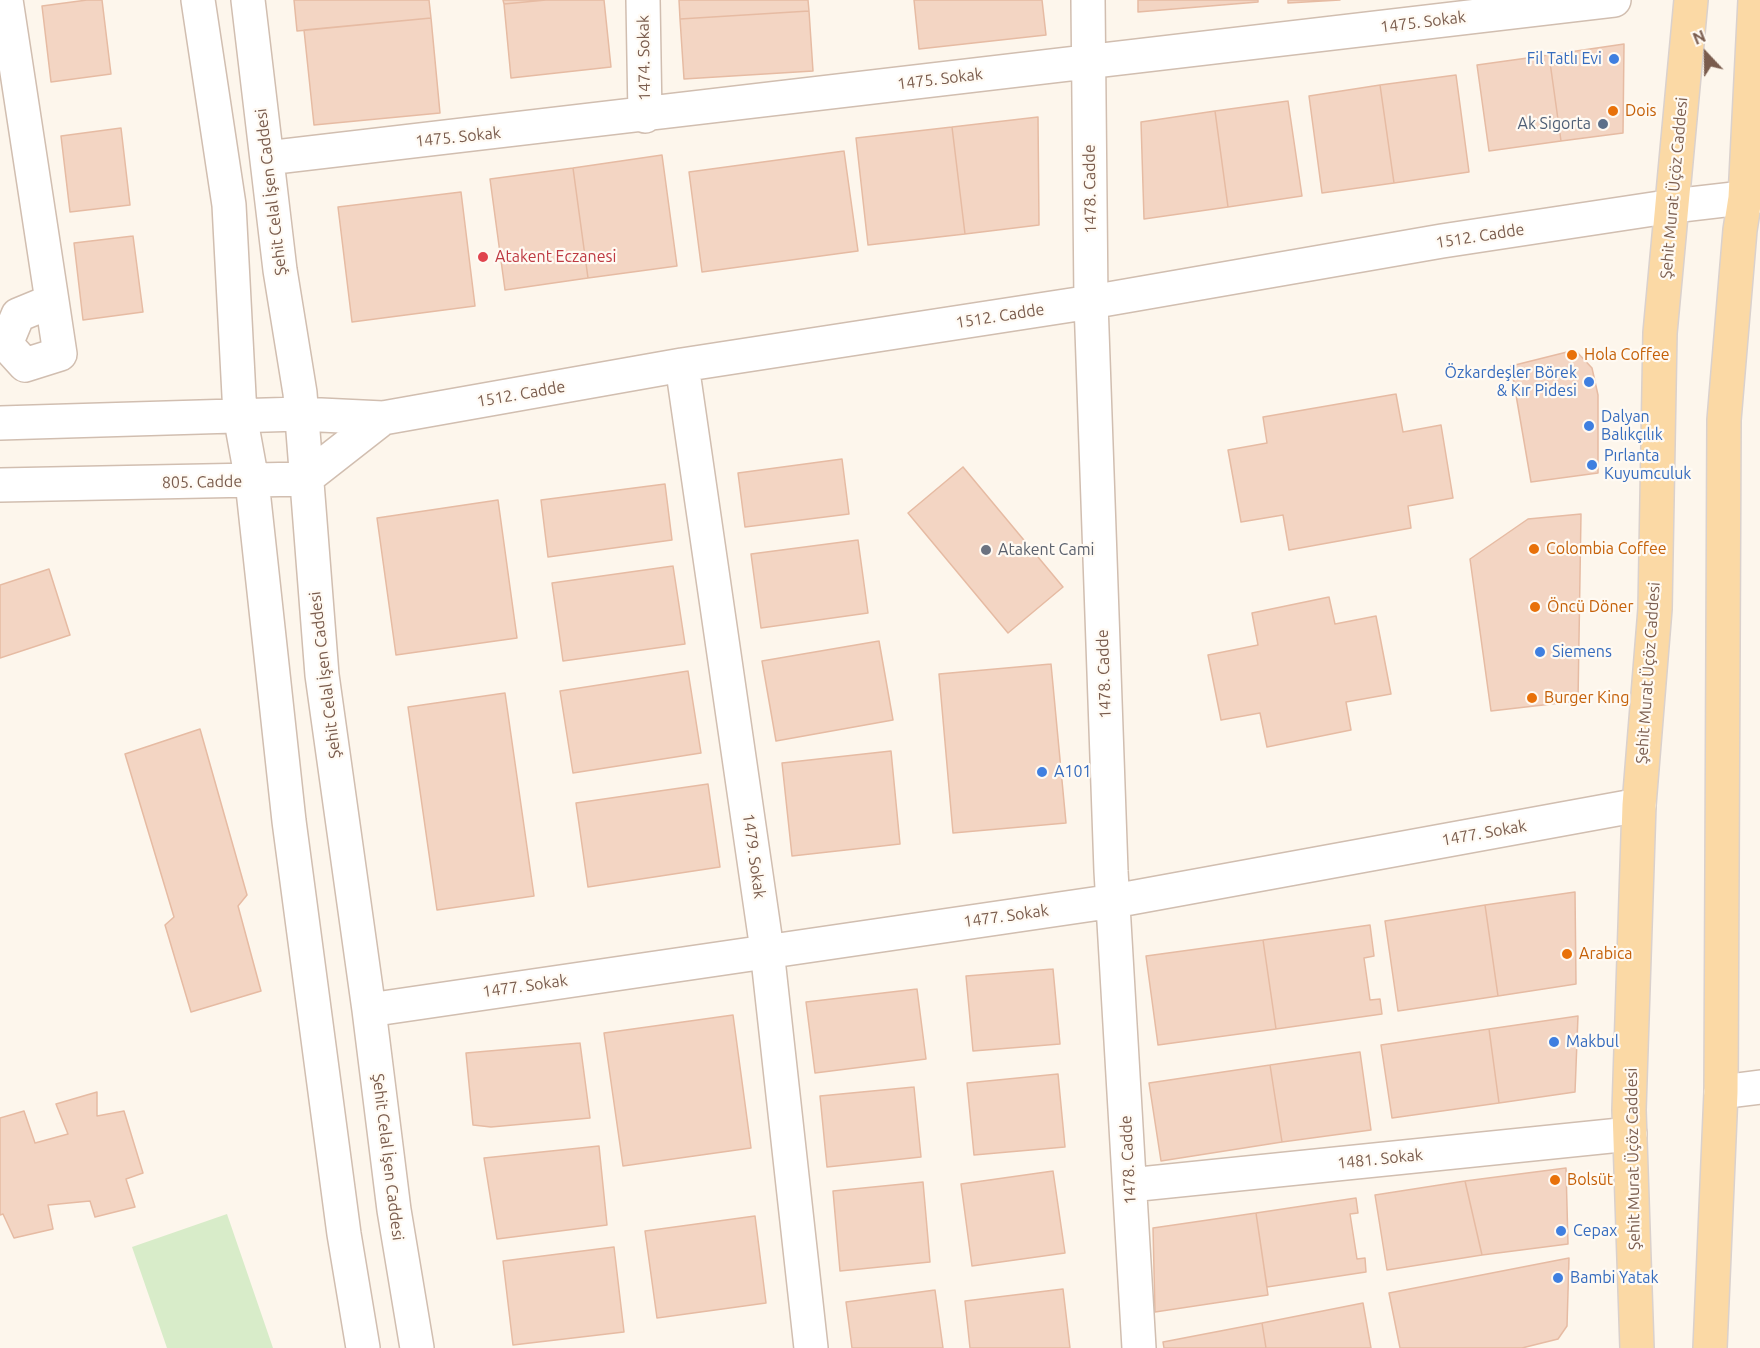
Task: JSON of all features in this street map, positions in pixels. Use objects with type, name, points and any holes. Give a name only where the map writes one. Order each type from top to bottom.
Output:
[{"type":"main road","name":"Şehit Murat Üçöz Caddesi","points":[[1637,1348],[1630,1134],[1639,805],[1655,609],[1660,333],[1691,0]]},
{"type":"main road","points":[[1710,1348],[1721,1092],[1724,420],[1740,230],[1753,197],[1755,0]]},
{"type":"street","points":[[6,0],[52,301]]},
{"type":"street","points":[[198,0],[230,205],[240,415],[252,481],[291,833],[344,1234],[363,1348]]},
{"type":"street","name":"Şehit Celal İşen Caddesi","points":[[249,0],[267,158],[300,393],[322,675],[369,1010],[394,1210],[417,1348]]},
{"type":"street","name":"1474. Sokak","points":[[643,0],[645,116]]},
{"type":"street","name":"1478. Cadde","points":[[1088,0],[1091,302],[1114,901],[1139,1348]]},
{"type":"street","name":"1475. Sokak","points":[[267,158],[645,116],[1089,60],[1614,0]]},
{"type":"street","name":"1512. Cadde","points":[[240,415],[300,414],[383,418],[682,365],[1091,302],[1442,241],[1673,206],[1753,197]]},
{"type":"street","name":"1479. Sokak","points":[[682,365],[767,950],[811,1348]]},
{"type":"street","points":[[0,423],[240,415]]},
{"type":"street","points":[[305,479],[383,418]]},
{"type":"street","name":"805. Cadde","points":[[0,485],[305,479]]},
{"type":"street","name":"1477. Sokak","points":[[369,1010],[1114,901],[1639,805]]},
{"type":"street","points":[[1721,1092],[1760,1087]]},
{"type":"street","name":"1481. Sokak","points":[[1130,1185],[1630,1134]]},
{"type":"green space","points":[[227,1214],[273,1348],[167,1348],[132,1247]]},
{"type":"building","points":[[102,0],[111,74],[51,82],[42,6]]},
{"type":"building","points":[[294,0],[429,0],[431,18],[297,31]]},
{"type":"building","points":[[503,0],[546,0],[504,4]]},
{"type":"building","points":[[546,0],[604,0],[611,67],[511,78],[504,4]]},
{"type":"building","points":[[679,0],[808,0],[809,11],[680,19]]},
{"type":"building","points":[[914,0],[1042,0],[1046,35],[919,49]]},
{"type":"building","points":[[1138,0],[1258,0],[1258,2],[1138,12]]},
{"type":"building","points":[[1288,0],[1340,0],[1288,3]]},
{"type":"building","points":[[809,11],[813,71],[684,79],[680,19]]},
{"type":"building","points":[[431,18],[440,113],[314,125],[304,30]]},
{"type":"building","points":[[1624,44],[1623,133],[1561,141],[1549,55]]},
{"type":"building","points":[[1549,55],[1561,141],[1489,151],[1477,65]]},
{"type":"building","points":[[1456,75],[1469,172],[1394,183],[1380,85]]},
{"type":"building","points":[[1380,85],[1394,183],[1322,193],[1309,96]]},
{"type":"building","points":[[1288,101],[1302,196],[1228,207],[1215,111]]},
{"type":"building","points":[[1215,111],[1228,207],[1144,219],[1141,122]]},
{"type":"building","points":[[1038,117],[1039,225],[965,234],[952,127]]},
{"type":"building","points":[[952,127],[965,234],[868,245],[856,138]]},
{"type":"building","points":[[121,128],[130,205],[70,212],[61,136]]},
{"type":"building","points":[[844,151],[858,251],[702,272],[689,172]]},
{"type":"building","points":[[662,155],[677,266],[588,278],[573,168]]},
{"type":"building","points":[[573,168],[588,278],[505,290],[490,179]]},
{"type":"building","points":[[461,192],[475,306],[352,322],[338,207]]},
{"type":"building","points":[[133,236],[143,312],[83,320],[74,243]]},
{"type":"building","points":[[1575,350],[1592,368],[1598,395],[1598,473],[1531,482],[1511,366]]},
{"type":"building","points":[[1396,394],[1403,432],[1441,425],[1453,498],[1408,506],[1411,528],[1289,550],[1283,515],[1241,522],[1228,450],[1267,443],[1263,417]]},
{"type":"building","points":[[842,459],[849,514],[745,527],[738,473]]},
{"type":"building","name":"Atakent Cami","points":[[963,467],[1063,587],[1008,633],[908,513]]},
{"type":"building","points":[[665,484],[672,540],[548,557],[541,500]]},
{"type":"building","points":[[498,500],[517,638],[396,655],[377,518]]},
{"type":"building","points":[[1581,514],[1578,701],[1491,711],[1470,559],[1528,519]]},
{"type":"building","points":[[858,540],[868,613],[761,628],[751,554]]},
{"type":"building","points":[[673,566],[685,644],[563,661],[552,583]]},
{"type":"building","points":[[49,569],[70,635],[0,658],[0,585]]},
{"type":"building","points":[[1329,597],[1335,624],[1376,616],[1391,694],[1346,702],[1351,730],[1267,747],[1260,713],[1221,720],[1208,655],[1258,645],[1252,613]]},
{"type":"building","points":[[879,641],[893,720],[776,741],[762,661]]},
{"type":"building","points":[[1051,664],[1066,823],[953,833],[939,674]]},
{"type":"building","points":[[688,671],[701,753],[573,773],[560,691]]},
{"type":"building","points":[[505,693],[534,896],[437,910],[408,707]]},
{"type":"building","points":[[200,729],[247,895],[238,906],[261,991],[191,1012],[165,925],[174,917],[125,754]]},
{"type":"building","points":[[891,751],[900,844],[792,856],[782,763]]},
{"type":"building","points":[[708,784],[720,867],[588,887],[576,803]]},
{"type":"building","points":[[1575,892],[1576,984],[1498,996],[1485,905]]},
{"type":"building","points":[[1485,905],[1498,996],[1398,1011],[1385,921]]},
{"type":"building","points":[[1370,925],[1374,956],[1364,958],[1370,1000],[1380,999],[1382,1014],[1276,1029],[1263,940]]},
{"type":"building","points":[[1263,940],[1276,1029],[1158,1045],[1146,956]]},
{"type":"building","points":[[1053,969],[1060,1044],[973,1051],[966,976]]},
{"type":"building","points":[[917,989],[926,1059],[815,1073],[806,1002]]},
{"type":"building","points":[[733,1015],[751,1148],[623,1166],[604,1033]]},
{"type":"building","points":[[1578,1016],[1575,1092],[1499,1103],[1489,1029]]},
{"type":"building","points":[[1489,1029],[1499,1103],[1392,1118],[1381,1045]]},
{"type":"building","points":[[580,1043],[590,1118],[491,1127],[473,1125],[466,1053]]},
{"type":"building","points":[[1360,1052],[1371,1130],[1282,1142],[1270,1065]]},
{"type":"building","points":[[1270,1065],[1282,1142],[1161,1161],[1149,1083]]},
{"type":"building","points":[[1058,1074],[1065,1147],[974,1155],[967,1083]]},
{"type":"building","points":[[914,1087],[921,1157],[827,1167],[820,1096]]},
{"type":"building","points":[[97,1092],[97,1116],[124,1111],[143,1173],[126,1179],[135,1207],[95,1217],[90,1201],[48,1205],[53,1229],[14,1238],[3,1214],[0,1215],[0,1118],[24,1111],[35,1143],[68,1134],[56,1104]]},
{"type":"building","points":[[599,1146],[607,1225],[497,1239],[484,1158]]},
{"type":"building","points":[[1566,1168],[1568,1244],[1482,1255],[1465,1181]]},
{"type":"building","points":[[1053,1171],[1065,1253],[972,1266],[961,1184]]},
{"type":"building","points":[[1465,1181],[1482,1255],[1387,1270],[1375,1195]]},
{"type":"building","points":[[923,1182],[930,1262],[840,1271],[833,1191]]},
{"type":"building","points":[[1356,1198],[1358,1213],[1350,1214],[1357,1259],[1365,1258],[1366,1272],[1267,1287],[1256,1213]]},
{"type":"building","points":[[1256,1213],[1268,1295],[1155,1312],[1153,1228]]},
{"type":"building","points":[[755,1216],[766,1303],[657,1318],[645,1231]]},
{"type":"building","points":[[614,1247],[624,1332],[513,1345],[503,1261]]},
{"type":"building","points":[[1569,1258],[1567,1326],[1558,1339],[1522,1348],[1400,1348],[1389,1293]]},
{"type":"building","points":[[1063,1289],[1070,1348],[970,1348],[965,1301]]},
{"type":"building","points":[[935,1290],[943,1348],[852,1348],[846,1302]]},
{"type":"building","points":[[1363,1303],[1371,1348],[1266,1348],[1262,1323]]},
{"type":"building","points":[[1262,1323],[1266,1348],[1164,1348],[1163,1342]]},
{"type":"place","name":"Fil Tatlı Evi","points":[[1614,59]]},
{"type":"place","name":"Dois","points":[[1613,111]]},
{"type":"place","name":"Ak Sigorta","points":[[1603,124]]},
{"type":"place","name":"Atakent Eczanesi","points":[[483,257]]},
{"type":"place","name":"Hola Coffee","points":[[1572,355]]},
{"type":"place","name":"Özkardeşler Börek & Kır Pidesi","points":[[1589,382]]},
{"type":"place","name":"Dalyan Balıkçılık","points":[[1589,426]]},
{"type":"place","name":"Pırlanta Kuyumculuk","points":[[1592,465]]},
{"type":"place","name":"Colombia Coffee","points":[[1534,549]]},
{"type":"place","name":"Atakent Cami","points":[[986,550]]},
{"type":"place","name":"Öncü Döner","points":[[1535,607]]},
{"type":"place","name":"Siemens","points":[[1540,652]]},
{"type":"place","name":"Burger King","points":[[1532,698]]},
{"type":"place","name":"A101","points":[[1042,772]]},
{"type":"place","name":"Arabica","points":[[1567,954]]},
{"type":"place","name":"Makbul","points":[[1554,1042]]},
{"type":"place","name":"Bolsüt","points":[[1555,1180]]},
{"type":"place","name":"Cepax","points":[[1561,1231]]},
{"type":"place","name":"Bambi Yatak","points":[[1558,1278]]}]
